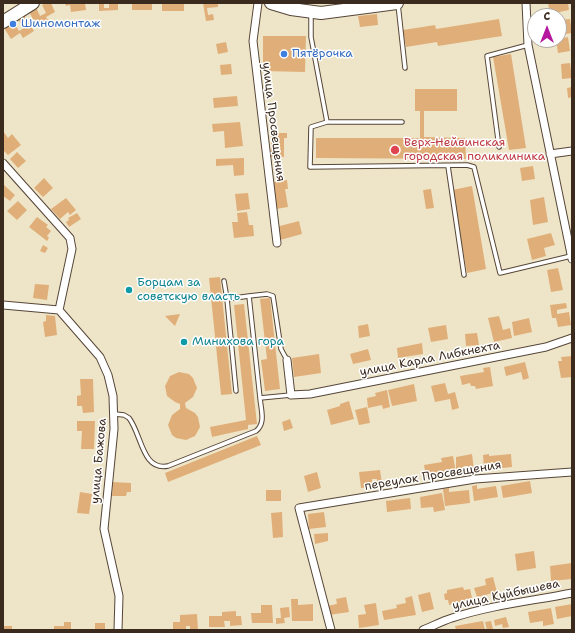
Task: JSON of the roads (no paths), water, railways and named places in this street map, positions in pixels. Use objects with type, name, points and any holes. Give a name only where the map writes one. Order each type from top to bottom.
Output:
[{"type":"main road","points":[[3,22],[33,3]]},
{"type":"main road","points":[[271,3],[311,12],[356,10],[397,3]]},
{"type":"street","name":"улица Просвещения","points":[[258,3],[252,41],[277,243]]},
{"type":"street","points":[[526,3],[527,24]]},
{"type":"street","points":[[529,48],[571,258]]},
{"type":"street","points":[[550,154],[572,151]]},
{"type":"street","points":[[3,163],[68,234],[72,242],[72,249],[59,310],[3,305]]},
{"type":"street","name":"улица Бажова","points":[[59,310],[94,348],[105,367],[113,396],[114,414],[104,529],[119,596],[118,630]]},
{"type":"street","name":"улица Карла Либкнехта","points":[[291,394],[324,391],[505,356],[559,344],[572,338]]},
{"type":"street","points":[[287,360],[291,394]]},
{"type":"street","name":"переулок Просвещения","points":[[331,630],[299,508],[475,479],[572,472]]},
{"type":"street","name":"улица Куйбышева","points":[[423,630],[450,618],[520,601],[572,593]]},
{"type":"lane","points":[[397,3],[405,68]]},
{"type":"lane","points":[[311,12],[311,37],[327,122]]},
{"type":"lane","points":[[499,147],[487,56],[527,44]]},
{"type":"lane","points":[[402,122],[327,122],[311,127],[310,166],[467,165],[474,167],[500,273],[571,258]]},
{"type":"lane","points":[[448,166],[464,275]]},
{"type":"lane","points":[[224,281],[236,391]]},
{"type":"lane","points":[[226,299],[267,294],[273,296],[281,349],[287,360]]},
{"type":"lane","points":[[114,414],[124,415],[129,418],[150,462],[160,467],[168,466],[256,431],[262,425],[262,421],[249,296]]},
{"type":"lane","points":[[260,398],[291,394]]},
{"type":"place","name":"Шиномонтаж","points":[[13,24]]},
{"type":"place","name":"Пятёрочка","points":[[284,54]]},
{"type":"place","name":"Верх-Нейвинская городская поликлиника","points":[[395,150]]},
{"type":"place","name":"Борцам за советскую власть","points":[[129,290]]},
{"type":"place","name":"Минихова гора","points":[[184,342]]}]
